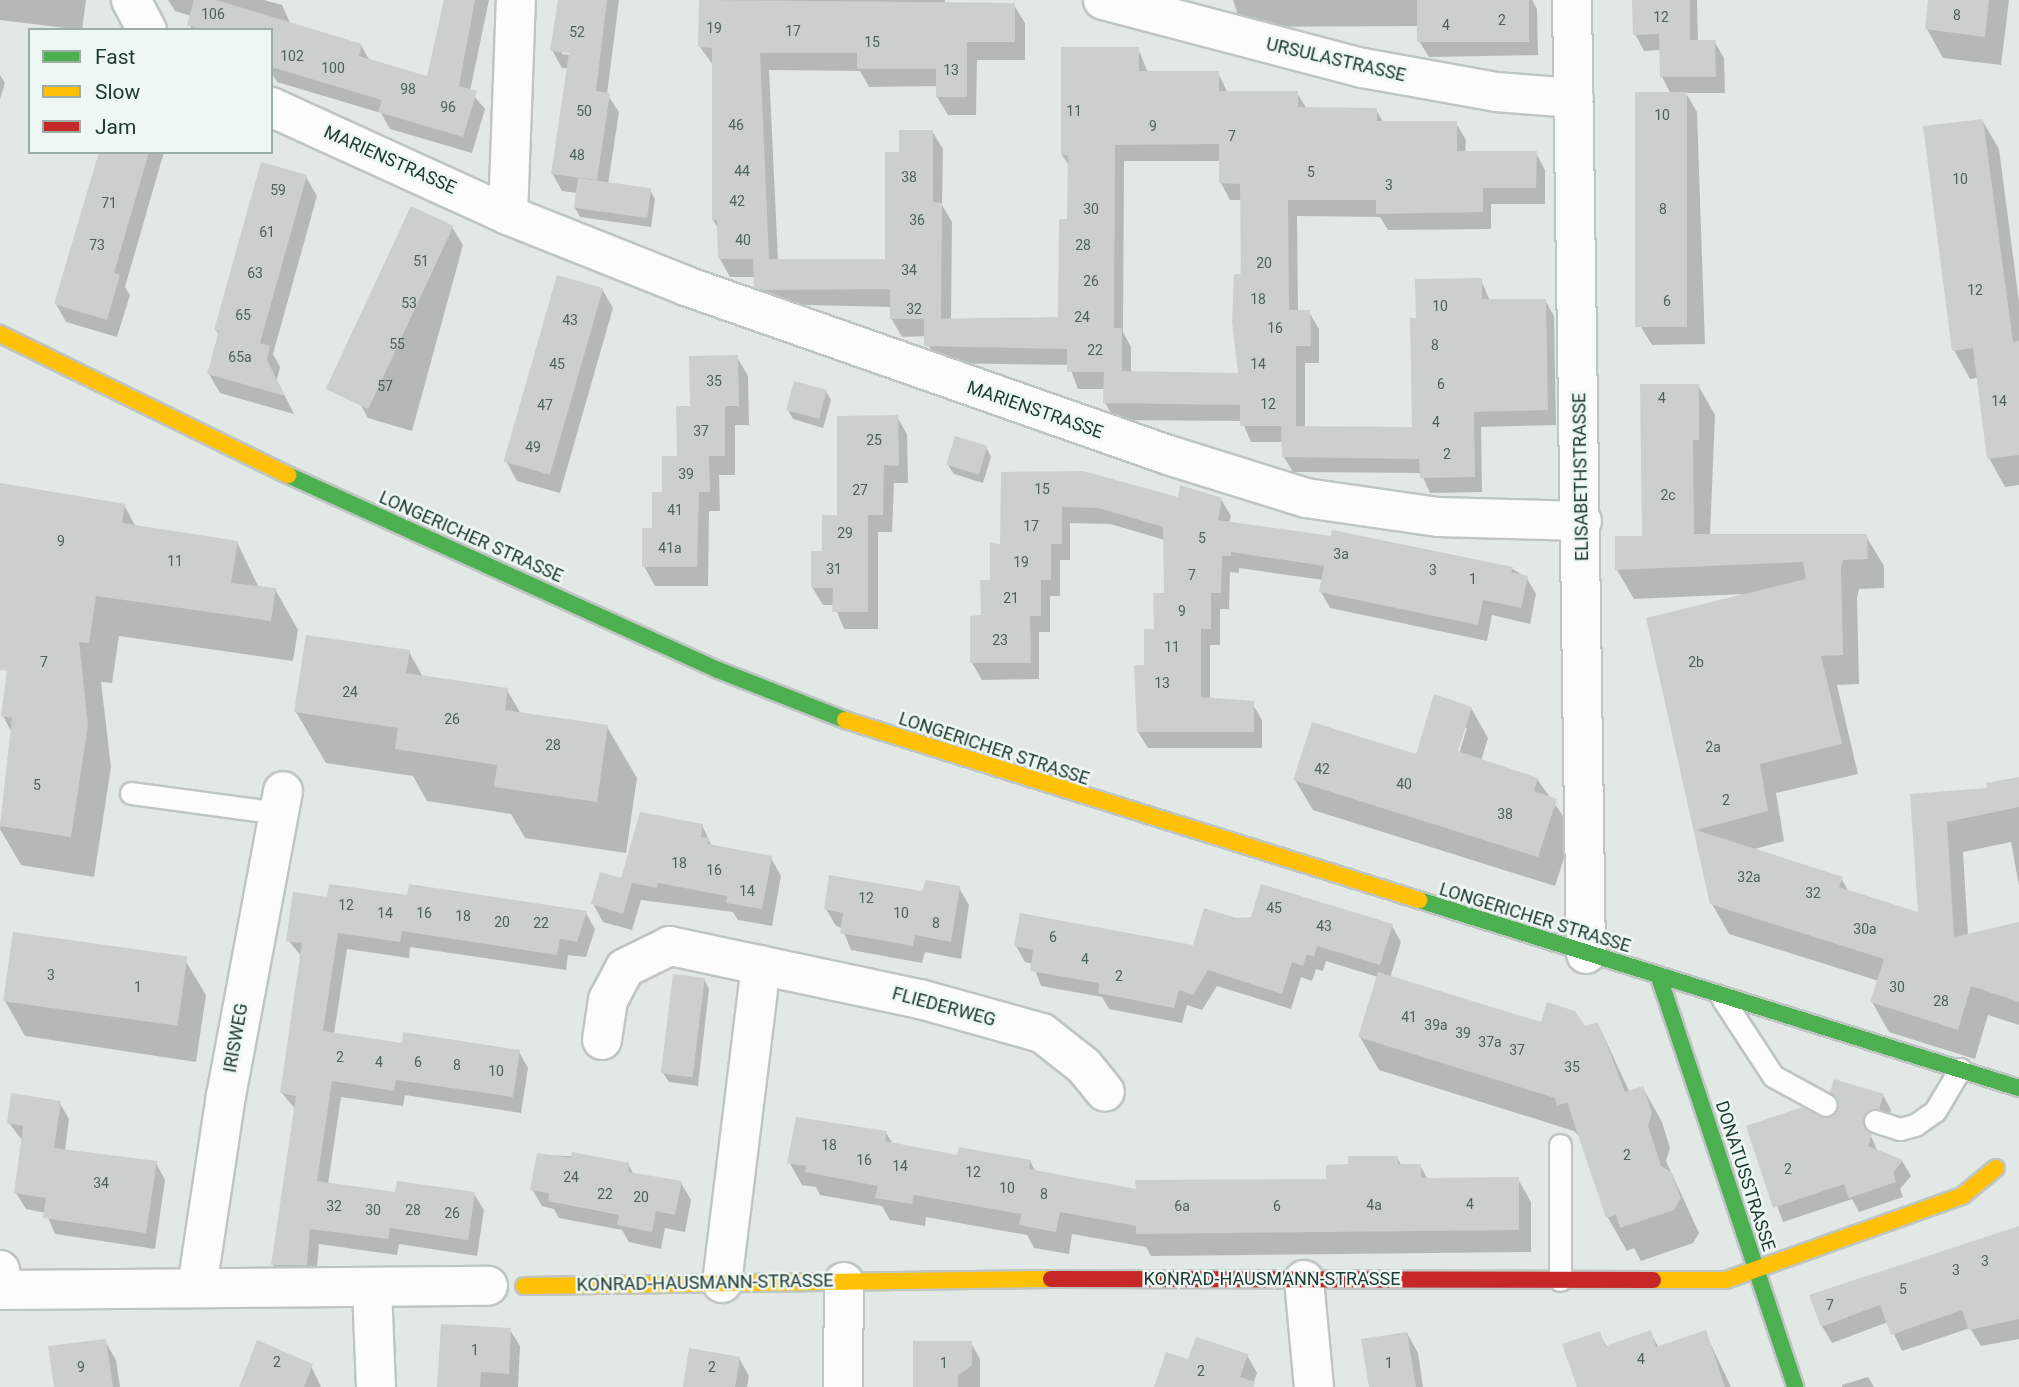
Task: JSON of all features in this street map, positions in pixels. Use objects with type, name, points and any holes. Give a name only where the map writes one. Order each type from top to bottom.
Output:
[{"type":"street","points":[[131,0],[145,28]]},
{"type":"street","points":[[508,215],[516,0]]},
{"type":"street","name":"URSULASTRASSE","points":[[1103,0],[1205,14],[1363,68],[1496,92],[1574,98]]},
{"type":"street","name":"ELISABETHSTRASSE","points":[[1572,0],[1582,521],[1586,954]]},
{"type":"street","name":"MARIENSTRASSE","points":[[273,108],[508,215],[686,286],[996,398],[1306,498],[1437,517],[1582,521]]},
{"type":"street","name":"LONGERICHER STRASSE","points":[[0,334],[326,493],[719,670],[835,717],[1722,998],[2019,1088]]},
{"type":"street","name":"IRISWEG","points":[[197,1287],[226,1096],[281,802]]},
{"type":"street","name":"FLIEDERWEG","points":[[601,1040],[608,1000],[625,968],[670,946],[920,999],[1042,1033],[1084,1066],[1105,1092]]},
{"type":"street","points":[[722,1283],[761,965]]},
{"type":"street","name":"DONATUSSTRASSE","points":[[1659,977],[1795,1387]]},
{"type":"street","name":"KONRAD-HAUSMANN-STRASSE","points":[[1,1280],[197,1287],[1726,1280],[1962,1196],[1996,1168]]},
{"type":"street","points":[[1304,1280],[1314,1387]]},
{"type":"street","points":[[843,1387],[844,1282]]},
{"type":"street","points":[[372,1287],[376,1387]]},
{"type":"lane","points":[[131,793],[281,802]]},
{"type":"lane","points":[[1722,998],[1773,1076],[1826,1105]]},
{"type":"lane","points":[[1875,1121],[1900,1129],[1915,1125],[1935,1111],[1960,1069]]},
{"type":"lane","points":[[1560,1145],[1560,1280]]},
{"type":"building","points":[[194,0],[216,0],[362,44],[359,56],[427,76],[444,0],[475,0],[459,86],[477,91],[463,137],[378,112],[382,100],[273,68],[273,28],[197,28],[187,25]]},
{"type":"building","points":[[558,0],[607,0],[596,91],[610,93],[597,180],[551,174],[569,53],[550,51]]},
{"type":"building","points":[[699,0],[1015,3],[1015,42],[967,42],[967,97],[936,97],[936,69],[857,69],[857,53],[760,53],[769,259],[885,259],[885,152],[899,152],[899,130],[933,130],[933,202],[942,203],[941,319],[890,319],[890,289],[764,290],[754,287],[753,259],[718,259],[717,220],[712,220],[712,48],[698,47]]},
{"type":"building","points":[[1417,0],[1529,0],[1529,42],[1417,42]]},
{"type":"building","points":[[1632,0],[1690,0],[1690,40],[1715,40],[1716,77],[1660,77],[1659,34],[1633,35]]},
{"type":"building","points":[[1928,0],[1989,0],[1985,37],[1925,29]]},
{"type":"building","points":[[1061,47],[1139,47],[1139,71],[1219,71],[1219,91],[1298,91],[1298,107],[1377,108],[1377,121],[1457,121],[1457,151],[1537,151],[1536,188],[1483,188],[1483,212],[1376,214],[1376,200],[1288,200],[1289,310],[1310,310],[1311,346],[1296,346],[1296,426],[1240,426],[1240,405],[1103,403],[1104,372],[1067,372],[1067,349],[924,346],[924,319],[1058,317],[1059,219],[1067,219],[1068,155],[1061,155]],"holes":[[[1219,144],[1219,183],[1240,184],[1241,274],[1234,274],[1232,322],[1238,373],[1122,371],[1122,328],[1114,328],[1115,145]]]},
{"type":"building","points":[[1635,92],[1687,92],[1687,327],[1635,327]]},
{"type":"building","points":[[1983,119],[2013,342],[2019,341],[2019,455],[1987,459],[1973,348],[1952,351],[1923,126]]},
{"type":"building","points":[[98,154],[148,154],[114,273],[120,275],[107,320],[54,304]]},
{"type":"building","points":[[261,162],[307,175],[260,343],[270,346],[267,360],[285,396],[207,374],[219,331],[214,330]]},
{"type":"building","points":[[578,178],[651,188],[647,218],[574,208]]},
{"type":"building","points":[[411,206],[454,226],[368,409],[326,389]]},
{"type":"building","points":[[557,275],[603,288],[550,475],[504,461]]},
{"type":"building","points":[[1482,278],[1482,299],[1546,299],[1548,410],[1474,412],[1475,477],[1420,478],[1419,459],[1282,457],[1281,426],[1412,427],[1410,318],[1416,318],[1415,279]]},
{"type":"building","points":[[738,355],[739,406],[725,406],[725,456],[709,456],[710,492],[699,492],[697,567],[642,567],[642,528],[652,528],[652,492],[662,492],[662,456],[677,456],[676,406],[690,406],[689,356]]},
{"type":"building","points":[[794,381],[827,390],[819,419],[786,410]]},
{"type":"building","points":[[1640,384],[1699,384],[1699,440],[1693,440],[1694,534],[1867,534],[1868,559],[1843,560],[1841,567],[1843,655],[1821,656],[1842,744],[1760,764],[1768,811],[1696,830],[1843,877],[1839,887],[1918,912],[1910,794],[1987,788],[1986,783],[2019,777],[2019,807],[1947,822],[1954,937],[2019,922],[2019,1002],[1971,986],[1958,1030],[1870,1002],[1884,959],[1710,904],[1646,618],[1806,579],[1803,562],[1615,570],[1615,536],[1642,536]]},
{"type":"building","points":[[898,415],[899,466],[884,465],[883,515],[868,515],[868,612],[832,612],[833,588],[811,588],[811,551],[822,551],[822,515],[837,515],[837,416]]},
{"type":"building","points":[[955,436],[988,446],[979,475],[946,465]]},
{"type":"building","points":[[1083,471],[1178,497],[1180,485],[1222,498],[1218,520],[1331,536],[1332,530],[1513,567],[1511,572],[1528,576],[1521,608],[1483,600],[1478,625],[1319,592],[1324,566],[1231,552],[1231,556],[1222,556],[1221,593],[1211,593],[1211,629],[1201,629],[1201,697],[1254,701],[1254,732],[1137,732],[1134,665],[1144,665],[1144,629],[1154,629],[1153,593],[1164,593],[1163,527],[1099,508],[1062,507],[1062,544],[1051,544],[1051,580],[1041,580],[1041,616],[1030,616],[1031,663],[970,663],[970,616],[981,615],[980,580],[990,580],[990,543],[1000,544],[1001,472]]},
{"type":"building","points":[[0,483],[125,504],[122,523],[238,541],[231,583],[276,588],[271,621],[96,596],[89,643],[79,642],[88,725],[71,837],[0,826],[12,718],[1,716],[7,671],[0,670]]},
{"type":"building","points":[[306,635],[410,650],[406,673],[508,688],[505,710],[608,725],[597,802],[494,787],[497,765],[395,749],[398,728],[294,712]]},
{"type":"building","points":[[1434,694],[1472,707],[1458,751],[1538,778],[1534,791],[1557,799],[1538,857],[1293,780],[1312,722],[1416,754]]},
{"type":"building","points":[[640,812],[703,824],[701,837],[709,838],[708,844],[772,856],[762,909],[726,903],[727,896],[658,883],[657,888],[632,883],[623,914],[591,904],[600,872],[621,878]]},
{"type":"building","points":[[829,875],[922,891],[926,880],[960,886],[951,942],[915,935],[913,946],[840,933],[843,913],[824,909]]},
{"type":"building","points":[[329,884],[407,895],[409,884],[587,911],[577,942],[560,939],[557,955],[402,931],[400,942],[338,933],[323,1031],[402,1043],[403,1032],[520,1050],[513,1097],[396,1080],[394,1091],[332,1081],[317,1181],[395,1192],[397,1181],[475,1192],[468,1240],[390,1228],[388,1239],[310,1229],[307,1265],[271,1265],[296,1096],[280,1093],[302,943],[286,941],[293,892],[327,897]]},
{"type":"building","points":[[1261,884],[1393,924],[1380,965],[1317,946],[1314,957],[1307,954],[1303,966],[1292,962],[1282,994],[1208,970],[1193,995],[1179,990],[1174,1008],[1098,993],[1099,983],[1030,971],[1033,950],[1014,946],[1020,913],[1193,945],[1204,908],[1236,918],[1251,917]]},
{"type":"building","points":[[13,932],[187,956],[178,1026],[3,1001]]},
{"type":"building","points":[[1378,972],[1541,1022],[1547,1002],[1575,1011],[1585,1026],[1598,1022],[1625,1092],[1643,1086],[1652,1113],[1648,1126],[1661,1166],[1671,1172],[1681,1198],[1674,1210],[1620,1228],[1616,1215],[1606,1218],[1567,1102],[1557,1106],[1555,1098],[1358,1037]]},
{"type":"building","points":[[673,974],[705,978],[693,1077],[661,1073]]},
{"type":"building","points":[[1834,1079],[1884,1094],[1879,1109],[1867,1111],[1862,1123],[1872,1134],[1868,1146],[1903,1160],[1893,1173],[1896,1182],[1849,1198],[1844,1184],[1773,1208],[1746,1126],[1802,1107],[1820,1117],[1832,1116],[1839,1105],[1830,1092]]},
{"type":"building","points":[[11,1093],[61,1101],[54,1148],[157,1161],[146,1233],[43,1218],[46,1198],[14,1193],[23,1126],[7,1123]]},
{"type":"building","points":[[796,1117],[887,1131],[885,1141],[957,1155],[959,1147],[1031,1160],[1029,1169],[1136,1189],[1135,1180],[1326,1179],[1326,1165],[1348,1164],[1348,1156],[1398,1156],[1398,1164],[1421,1164],[1421,1178],[1519,1177],[1519,1230],[1136,1234],[1136,1226],[1060,1212],[1056,1232],[1019,1225],[1021,1214],[914,1195],[912,1204],[875,1198],[878,1186],[805,1172],[806,1166],[787,1163]]},
{"type":"building","points":[[572,1152],[629,1163],[628,1172],[682,1181],[675,1215],[656,1211],[652,1232],[617,1225],[619,1215],[548,1201],[549,1193],[530,1190],[537,1153],[571,1158]]},
{"type":"building","points":[[2019,1226],[2019,1319],[1969,1330],[1962,1310],[1891,1335],[1880,1305],[1821,1327],[1809,1295]]},
{"type":"building","points":[[441,1324],[511,1328],[509,1374],[481,1372],[480,1387],[437,1387]]},
{"type":"building","points":[[1651,1330],[1656,1347],[1706,1330],[1725,1387],[1577,1387],[1562,1344],[1600,1331],[1605,1346]]},
{"type":"building","points":[[1407,1332],[1416,1387],[1369,1387],[1361,1339]]},
{"type":"building","points":[[1196,1337],[1248,1354],[1240,1377],[1255,1382],[1254,1387],[1154,1387],[1166,1352],[1188,1359]]},
{"type":"building","points":[[106,1339],[113,1387],[54,1387],[48,1346]]},
{"type":"building","points":[[257,1340],[313,1364],[304,1387],[239,1387]]},
{"type":"building","points":[[913,1341],[972,1341],[972,1365],[958,1376],[958,1387],[913,1387]]},
{"type":"building","points":[[689,1348],[740,1357],[735,1387],[683,1387]]},
{"type":"traffic: fast","points":[[288,475],[718,670],[845,720]]},
{"type":"traffic: fast","points":[[1419,900],[2019,1088]]},
{"type":"traffic: fast","points":[[1659,977],[1795,1387]]},
{"type":"traffic: slow","points":[[0,334],[288,475]]},
{"type":"traffic: slow","points":[[845,720],[1419,900]]},
{"type":"traffic: slow","points":[[1653,1280],[1726,1280],[1962,1196],[1996,1168]]},
{"type":"traffic: slow","points":[[524,1286],[1051,1279]]},
{"type":"traffic: jam","points":[[1051,1279],[1653,1280]]}]
